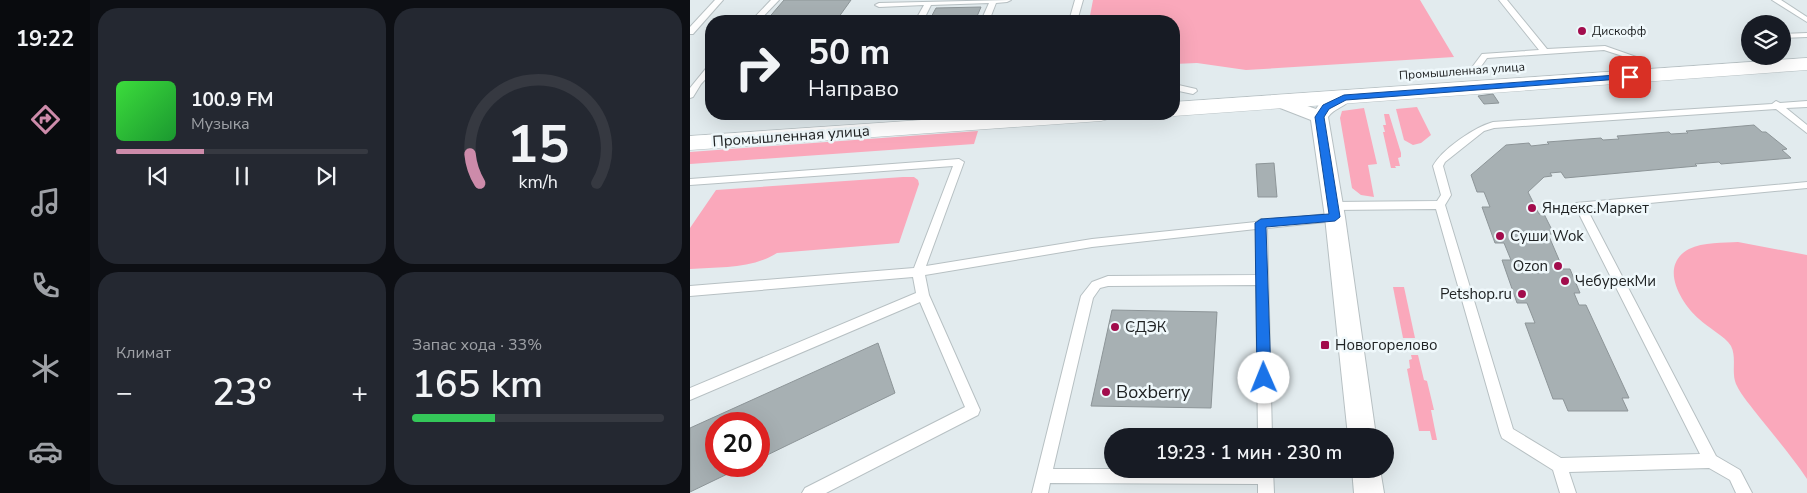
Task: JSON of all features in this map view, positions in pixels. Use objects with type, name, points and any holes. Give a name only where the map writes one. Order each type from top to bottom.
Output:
[{"type":"street","points":[[1791,48],[1807,47]]},
{"type":"street","name":"Промышленная улица","points":[[1180,90],[1741,52]]},
{"type":"street","name":"Промышленная улица","points":[[1180,109],[1807,64]]},
{"type":"street","points":[[1344,98],[1326,107],[1319,117],[1334,212],[1361,428]]},
{"type":"street","points":[[1281,102],[1303,108],[1319,117]]},
{"type":"street","name":"Промышленная улица","points":[[690,126],[776,120]]},
{"type":"street","name":"Промышленная улица","points":[[690,143],[1016,120]]},
{"type":"street","points":[[1367,478],[1369,493]]},
{"type":"lane","points":[[705,15],[719,0]]},
{"type":"lane","points":[[761,15],[775,0]]},
{"type":"lane","points":[[988,15],[994,0]]},
{"type":"lane","points":[[879,6],[1007,0]]},
{"type":"lane","points":[[1075,15],[1078,0]]},
{"type":"lane","points":[[1503,0],[1545,52]]},
{"type":"lane","points":[[1776,0],[1807,20]]},
{"type":"lane","points":[[922,15],[929,3]]},
{"type":"lane","points":[[690,32],[705,15]]},
{"type":"lane","points":[[1791,36],[1807,35]]},
{"type":"lane","points":[[1474,70],[1485,56],[1605,48],[1638,59]]},
{"type":"lane","points":[[690,95],[705,74]]},
{"type":"lane","points":[[1744,493],[1735,475],[1710,461],[1559,465],[1508,432],[1440,205],[1446,195],[1438,166],[1441,160],[1485,127],[1776,104],[1807,104]]},
{"type":"lane","points":[[1776,104],[1807,130]]},
{"type":"lane","points":[[690,182],[959,162],[918,272],[924,294],[973,410],[810,493]]},
{"type":"lane","points":[[1710,461],[1580,206],[1807,185]]},
{"type":"lane","points":[[690,292],[918,272],[1092,242],[1261,223],[1334,212],[1440,205]]},
{"type":"lane","points":[[1261,223],[1265,428]]},
{"type":"lane","points":[[1040,493],[1087,296],[1096,286],[1108,281],[1262,280]]},
{"type":"lane","points":[[690,394],[924,294]]},
{"type":"lane","points":[[1559,465],[1568,493]]},
{"type":"lane","points":[[1044,476],[1104,475]]},
{"type":"lane","points":[[1266,478],[1266,493]]},
{"type":"shaded area","points":[[1093,0],[1420,0],[1454,57],[1246,70],[1197,63],[1180,64],[1180,15],[1090,15]]},
{"type":"shaded area","points":[[1417,107],[1431,135],[1421,143],[1413,145],[1404,140],[1396,109]]},
{"type":"shaded area","points":[[1364,108],[1377,164],[1368,165],[1374,197],[1361,195],[1352,188],[1340,118],[1342,111]]},
{"type":"shaded area","points":[[1384,114],[1389,114],[1401,153],[1401,157],[1398,158],[1400,166],[1395,166],[1396,168],[1391,168],[1383,132],[1385,132],[1383,125],[1386,125]]},
{"type":"shaded area","points":[[978,131],[974,144],[690,164],[690,152]]},
{"type":"shaded area","points":[[914,177],[918,180],[919,184],[899,243],[777,253],[746,265],[690,269],[690,228],[716,190]]},
{"type":"shaded area","points":[[1738,242],[1807,255],[1807,479],[1738,389],[1734,375],[1734,355],[1731,346],[1692,312],[1685,304],[1676,284],[1675,265],[1680,256],[1689,249],[1707,244]]},
{"type":"shaded area","points":[[1393,287],[1404,287],[1415,338],[1403,338]]},
{"type":"shaded area","points":[[1411,355],[1418,355],[1424,380],[1427,381],[1434,410],[1431,410],[1437,440],[1432,440],[1430,431],[1419,431],[1407,369],[1410,368],[1409,360],[1412,359]]},
{"type":"building","points":[[784,0],[851,0],[840,15],[771,15]]},
{"type":"building","points":[[981,7],[978,15],[932,15],[936,8]]},
{"type":"building","points":[[1493,94],[1499,103],[1484,104],[1478,96]]},
{"type":"building","points":[[1754,125],[1787,149],[1782,150],[1791,158],[1721,164],[1719,162],[1695,164],[1697,166],[1565,178],[1561,172],[1550,173],[1552,176],[1544,177],[1528,192],[1539,214],[1544,214],[1554,234],[1548,234],[1563,269],[1570,269],[1580,293],[1574,293],[1579,305],[1586,305],[1629,398],[1622,398],[1628,411],[1568,411],[1563,399],[1553,399],[1525,323],[1535,323],[1527,303],[1517,303],[1502,260],[1511,260],[1504,243],[1495,243],[1482,207],[1490,207],[1484,192],[1477,192],[1471,175],[1506,145],[1529,143],[1531,146],[1549,144],[1547,142],[1601,138],[1603,140],[1619,139],[1617,136],[1669,132],[1671,134],[1688,133],[1686,131]]},
{"type":"building","points":[[1274,163],[1277,197],[1258,197],[1256,164]]},
{"type":"building","points":[[1112,310],[1217,312],[1211,408],[1091,406]]},
{"type":"building","points":[[878,343],[895,393],[770,454],[770,412],[725,412]]},
{"type":"building","points":[[705,421],[705,477],[721,477],[690,492],[690,428]]},
{"type":"place","name":"Дискофф","points":[[1582,31]]},
{"type":"place","name":"Яндекс.Маркет","points":[[1532,208]]},
{"type":"place","name":"Суши Wok","points":[[1500,236]]},
{"type":"place","name":"Ozon","points":[[1558,266]]},
{"type":"place","name":"ЧебурекМи","points":[[1565,281]]},
{"type":"place","name":"Petshop.ru","points":[[1522,294]]},
{"type":"place","name":"СДЭК","points":[[1115,327]]},
{"type":"place","name":"Новогорелово","points":[[1325,345]]},
{"type":"place","name":"Boxberry","points":[[1106,392]]},
{"type":"route","points":[[1264,378],[1261,223],[1335,217],[1319,117],[1326,107],[1344,98],[1630,77]]}]
